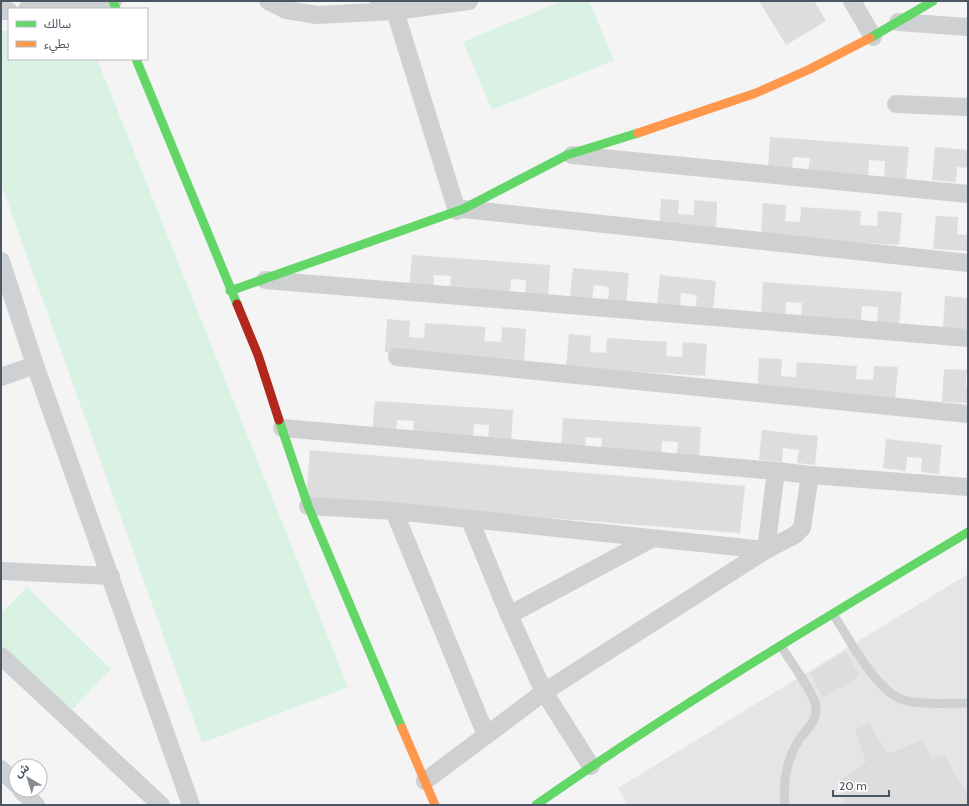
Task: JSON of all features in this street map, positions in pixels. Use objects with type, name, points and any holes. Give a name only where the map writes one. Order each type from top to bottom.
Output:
[{"type":"main road","points":[[230,291],[460,210],[567,155],[692,116],[756,93],[810,69],[873,37],[933,1]]},
{"type":"main road","points":[[136,60],[230,291],[258,356],[308,506],[436,805]]},
{"type":"main road","points":[[536,805],[591,766],[781,646],[968,532]]},
{"type":"street","points":[[38,8],[113,1]]},
{"type":"street","points":[[268,1],[286,10],[317,15],[395,11],[469,1]]},
{"type":"street","points":[[379,1],[395,11],[460,210],[968,263]]},
{"type":"street","points":[[852,1],[873,37]]},
{"type":"street","points":[[898,22],[968,27]]},
{"type":"street","points":[[896,104],[968,107]]},
{"type":"street","points":[[567,155],[968,194]]},
{"type":"street","points":[[1,261],[35,365],[191,805]]},
{"type":"street","points":[[264,280],[968,338]]},
{"type":"street","points":[[398,357],[968,414]]},
{"type":"street","points":[[1,377],[35,365]]},
{"type":"street","points":[[282,428],[810,475],[968,487]]},
{"type":"street","points":[[766,550],[776,471]]},
{"type":"street","points":[[425,781],[544,692],[766,550],[795,535],[802,528],[810,475]]},
{"type":"street","points":[[308,506],[394,511],[766,550]]},
{"type":"street","points":[[394,511],[486,734]]},
{"type":"street","points":[[470,520],[509,615],[544,692],[591,766]]},
{"type":"street","points":[[509,615],[653,538]]},
{"type":"street","points":[[1,571],[111,576]]},
{"type":"street","points":[[1,656],[161,805]]},
{"type":"lane","points":[[833,614],[878,683],[894,696],[907,701],[968,703]]},
{"type":"lane","points":[[781,646],[810,692],[816,705],[816,716],[810,728],[797,742],[786,771],[785,805]]},
{"type":"shaded area","points":[[968,574],[968,805],[627,805],[618,788]]},
{"type":"green space","points":[[562,1],[589,1],[614,60],[492,110],[463,42]]},
{"type":"green space","points":[[1,31],[8,31],[8,60],[97,60],[348,687],[202,743],[1,184]]},
{"type":"green space","points":[[27,587],[111,669],[69,713],[1,645],[1,614]]},
{"type":"building","points":[[759,1],[814,1],[826,21],[786,45]]},
{"type":"building","points":[[770,137],[909,147],[906,179],[884,178],[885,161],[869,160],[868,175],[808,171],[810,158],[793,157],[792,171],[768,169]]},
{"type":"building","points":[[935,147],[968,150],[968,168],[957,167],[956,182],[932,180]]},
{"type":"building","points":[[661,199],[679,200],[678,214],[694,215],[694,200],[717,202],[716,231],[659,229]]},
{"type":"building","points":[[763,203],[786,205],[785,221],[800,222],[801,207],[861,211],[860,225],[877,226],[878,211],[902,213],[899,245],[761,236]]},
{"type":"building","points":[[936,216],[958,217],[957,234],[968,235],[968,251],[933,249]]},
{"type":"building","points":[[412,255],[550,265],[548,298],[525,296],[526,280],[511,279],[510,293],[450,289],[451,276],[434,275],[433,289],[409,288]]},
{"type":"building","points":[[573,268],[629,273],[626,303],[608,301],[609,287],[594,285],[592,300],[570,297]]},
{"type":"building","points":[[660,275],[716,281],[713,310],[695,308],[697,295],[681,293],[680,307],[657,305]]},
{"type":"building","points":[[763,282],[902,292],[899,325],[877,323],[878,307],[862,306],[861,321],[801,316],[802,303],[786,302],[785,316],[761,315]]},
{"type":"building","points":[[945,296],[968,298],[967,330],[943,328]]},
{"type":"building","points":[[387,319],[410,321],[409,337],[424,338],[425,323],[486,327],[484,341],[501,342],[502,327],[526,329],[524,361],[385,352]]},
{"type":"building","points":[[569,334],[591,336],[590,352],[606,353],[607,338],[667,342],[666,356],[682,357],[683,342],[707,344],[705,376],[566,367]]},
{"type":"building","points":[[759,358],[782,359],[781,376],[796,377],[797,362],[857,366],[856,379],[873,380],[874,366],[898,367],[895,400],[757,391]]},
{"type":"building","points":[[944,369],[967,370],[966,387],[968,387],[968,403],[942,402]]},
{"type":"building","points":[[375,401],[513,410],[511,443],[488,441],[489,425],[474,424],[473,439],[413,435],[414,421],[397,420],[396,435],[372,433]]},
{"type":"building","points":[[563,418],[701,427],[699,460],[676,459],[678,442],[662,441],[661,456],[601,452],[602,438],[586,437],[584,452],[561,450]]},
{"type":"building","points":[[762,430],[818,436],[815,465],[797,463],[799,450],[783,448],[782,462],[759,460]]},
{"type":"building","points":[[886,439],[942,445],[939,474],[921,472],[922,458],[907,457],[906,471],[883,468]]},
{"type":"building","points":[[310,450],[745,486],[740,533],[306,499]]},
{"type":"building","points":[[846,651],[860,676],[823,698],[810,673]]},
{"type":"building","points":[[869,723],[888,754],[923,740],[932,758],[944,755],[968,795],[968,805],[840,805],[845,801],[838,782],[866,762],[855,730]]},
{"type":"traffic: fast","points":[[113,1],[116,8]]},
{"type":"traffic: fast","points":[[870,38],[933,1]]},
{"type":"traffic: fast","points":[[136,60],[237,304]]},
{"type":"traffic: fast","points":[[230,291],[463,209],[567,155],[638,133]]},
{"type":"traffic: fast","points":[[279,420],[308,506],[402,728]]},
{"type":"traffic: fast","points":[[536,805],[695,699],[968,532]]},
{"type":"traffic: slow","points":[[638,133],[756,93],[810,69],[870,38]]},
{"type":"traffic: slow","points":[[402,728],[435,805]]},
{"type":"traffic: jam","points":[[237,304],[258,355],[279,420]]}]
